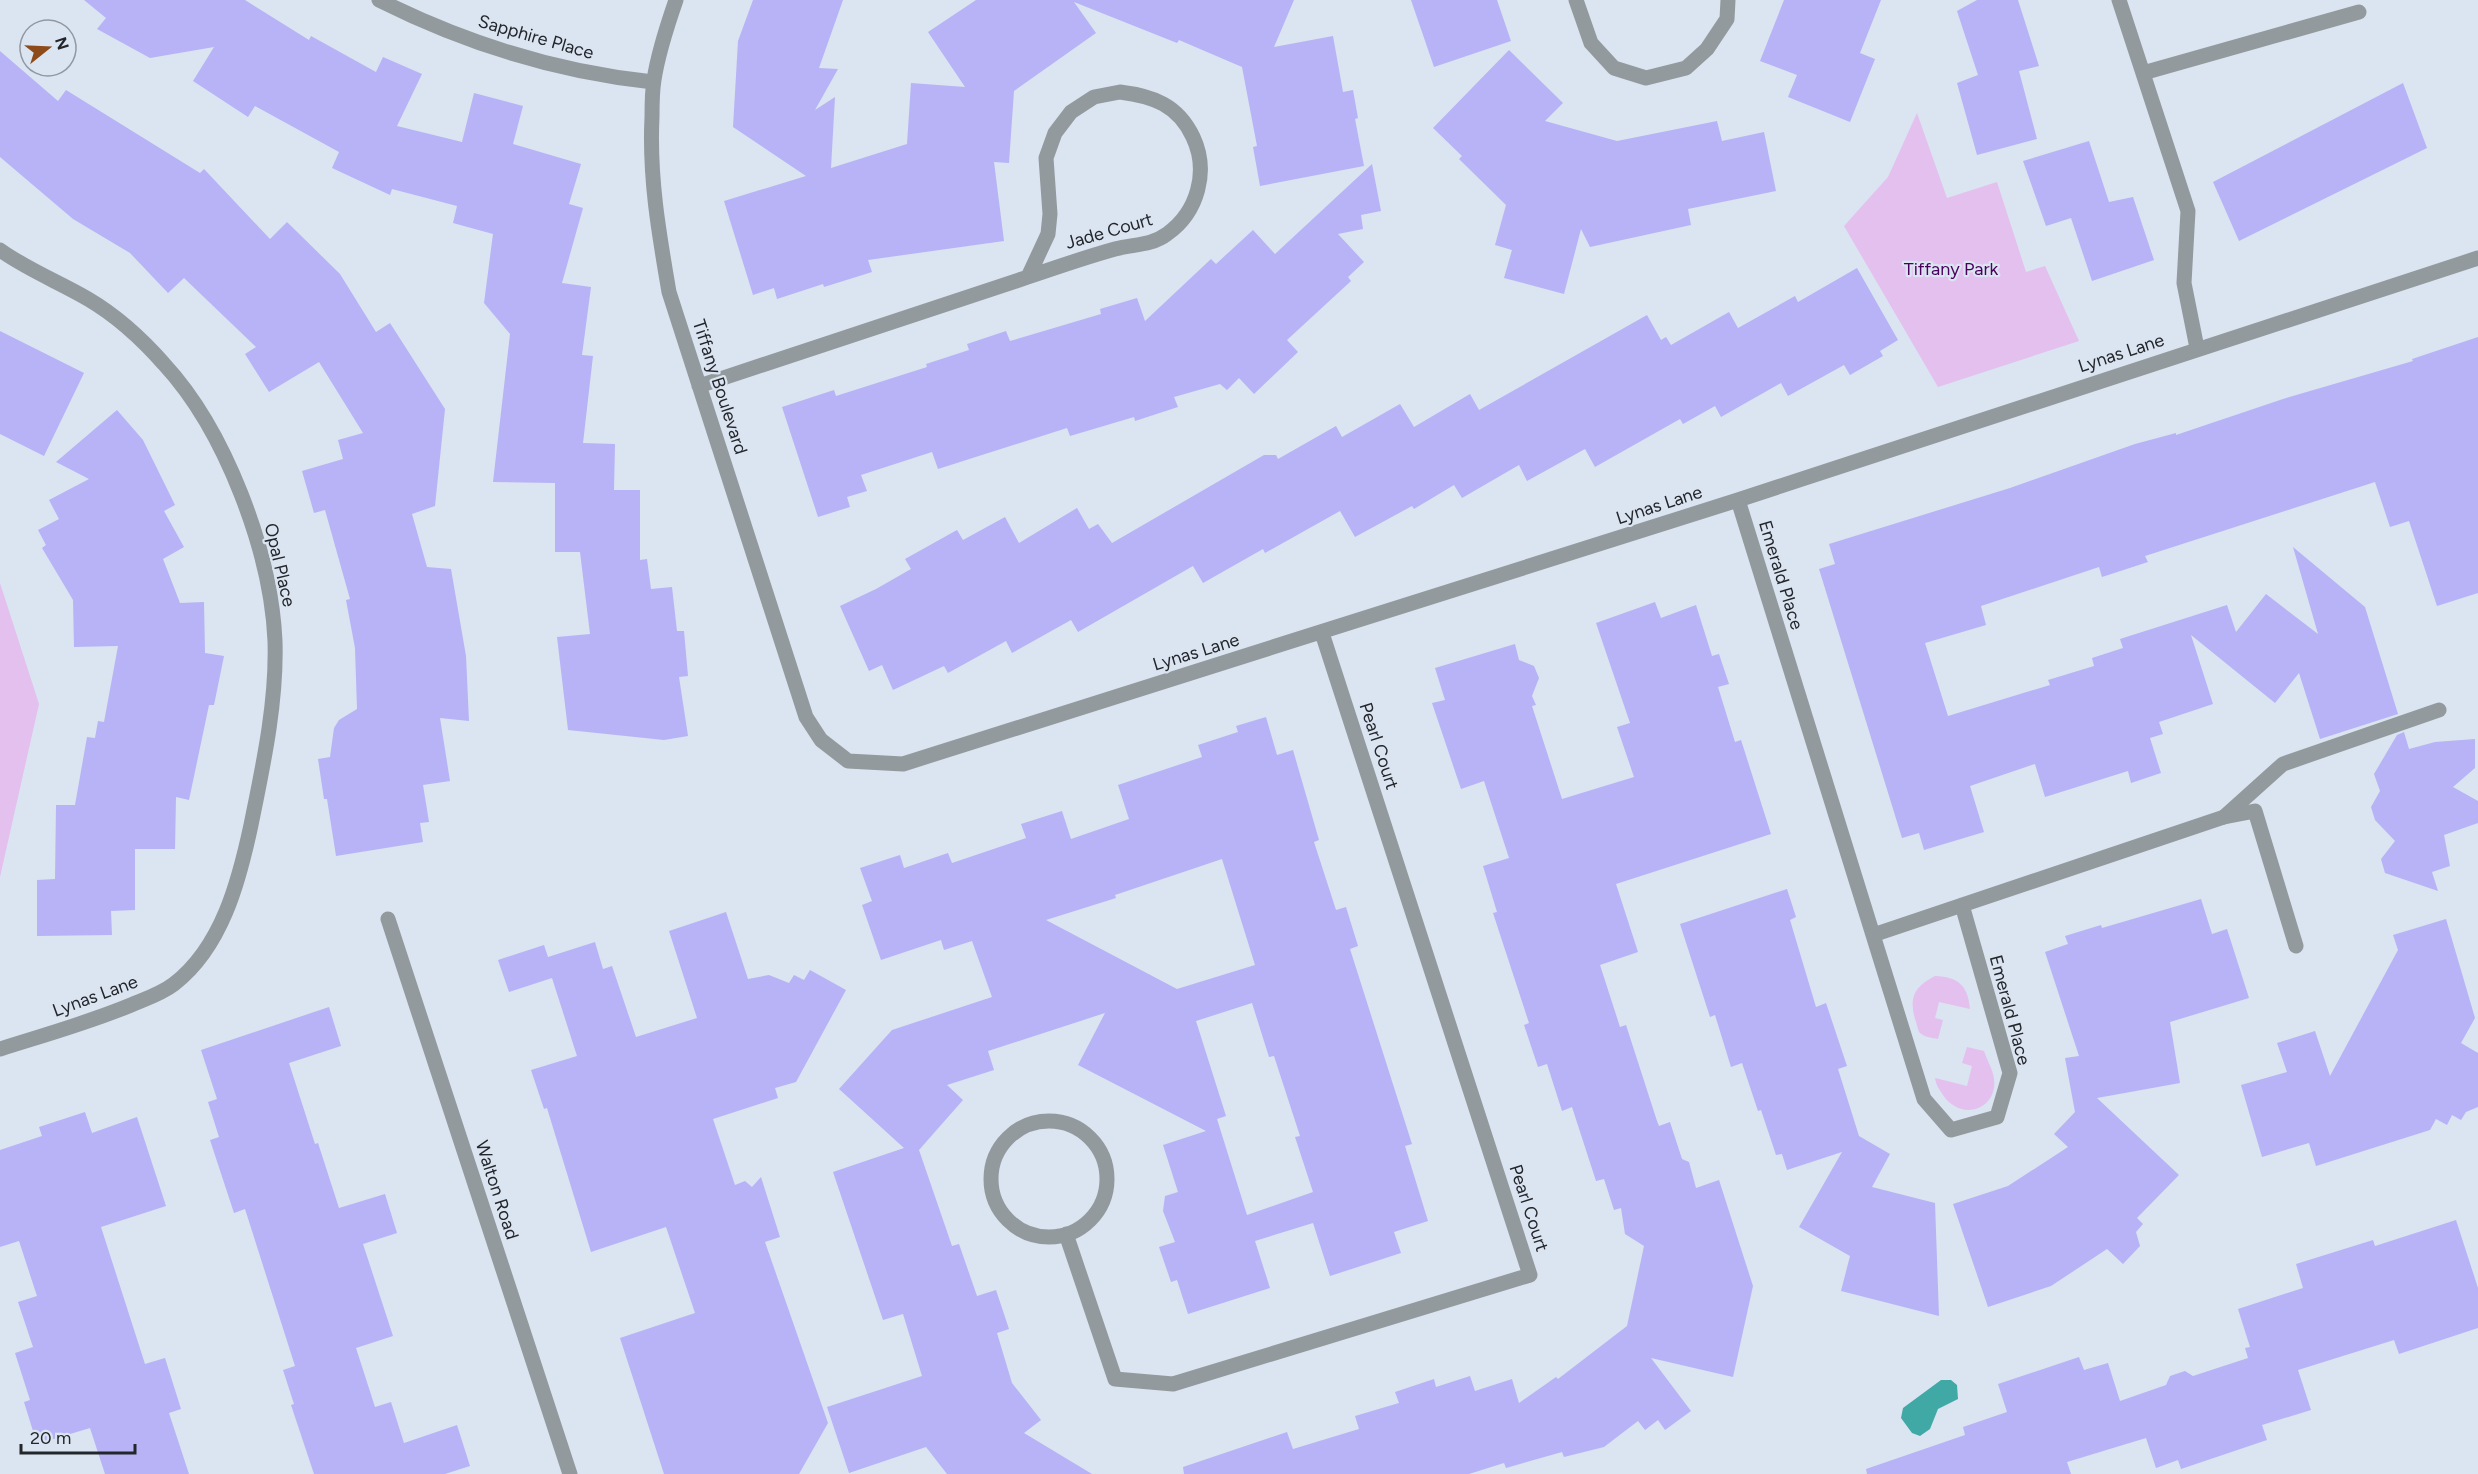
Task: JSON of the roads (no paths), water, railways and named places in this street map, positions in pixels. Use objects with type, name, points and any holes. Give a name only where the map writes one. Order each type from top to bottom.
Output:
[{"type":"street","name":"Sapphire Place","points":[[379,0],[427,24],[511,55],[604,76],[653,82]]},
{"type":"street","name":"Tiffany Boulevard","points":[[676,0],[664,35],[653,82],[651,175],[669,292],[806,717],[821,740],[848,761]]},
{"type":"street","points":[[1576,0],[1590,43],[1614,68],[1646,78],[1686,68],[1707,49],[1727,19],[1728,0]]},
{"type":"street","points":[[2120,0],[2188,212],[2184,283],[2197,348]]},
{"type":"street","points":[[2143,73],[2359,12]]},
{"type":"street","name":"Jade Court","points":[[699,386],[1028,277],[1119,248],[1144,245],[1167,235],[1185,218],[1197,196],[1201,172],[1198,147],[1187,125],[1170,107],[1146,95],[1119,92],[1094,97],[1071,112],[1055,133],[1046,158],[1050,214],[1048,234],[1028,277]]},
{"type":"street","name":"Opal Place","points":[[0,250],[19,263],[89,299],[124,323],[166,365],[214,435],[247,511],[262,560],[275,641],[267,736],[242,864],[215,935],[195,963]]},
{"type":"street","name":"Lynas Lane","points":[[848,761],[903,764],[1738,500],[2197,348],[2478,258]]},
{"type":"street","name":"Opal Place","points":[[0,259],[19,263]]},
{"type":"street","name":"Emerald Place","points":[[1738,500],[1924,1099],[1951,1130],[1997,1117],[2010,1073],[1962,905]]},
{"type":"street","name":"Pearl Court","points":[[1066,1234],[1115,1379],[1173,1384],[1530,1275],[1322,633]]},
{"type":"street","points":[[2224,817],[2283,764],[2439,710]]},
{"type":"street","points":[[1873,935],[2224,817],[2254,811],[2296,946]]},
{"type":"street","name":"Walton Road","points":[[387,919],[570,1474]]},
{"type":"street","name":"Lynas Lane","points":[[0,1049],[96,1019],[154,995],[173,984],[195,963]]},
{"type":"street","points":[[1052,1121],[1076,1128],[1096,1145],[1104,1161],[1107,1179],[1104,1197],[1095,1214],[1082,1226],[1066,1234],[1047,1237],[1029,1233],[1013,1224],[1000,1210],[993,1193],[991,1174],[996,1155],[1006,1140],[1019,1129],[1035,1122],[1052,1121]]},
{"type":"park label","name":"Tiffany Park","points":[[1951,269]]}]
